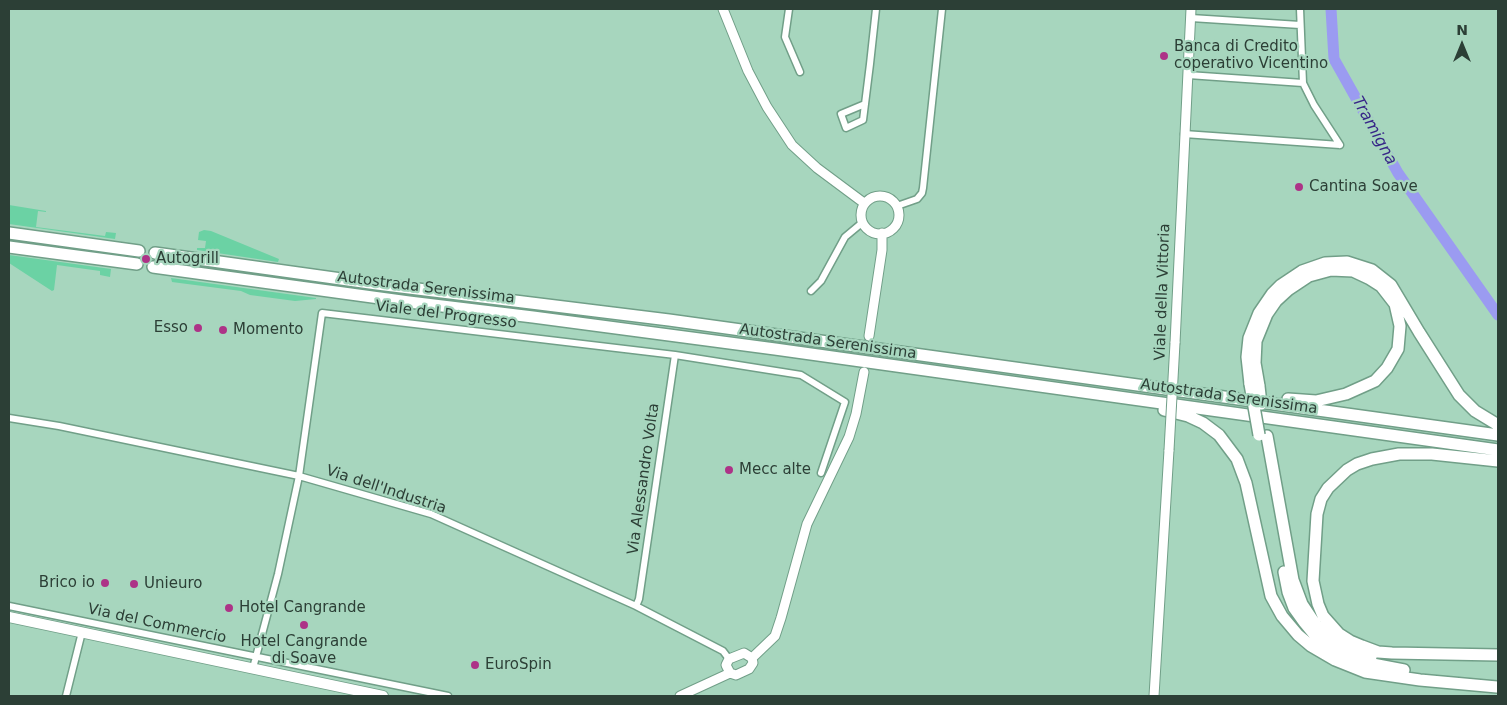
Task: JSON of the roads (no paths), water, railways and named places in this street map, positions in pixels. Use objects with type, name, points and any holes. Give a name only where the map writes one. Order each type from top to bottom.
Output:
[{"type":"highway","points":[[9,233],[139,251]]},
{"type":"highway","points":[[9,247],[137,264]]},
{"type":"highway","name":"Autostrada Serenissima","points":[[155,253],[377,284],[660,319],[1498,435]]},
{"type":"highway","points":[[1474,685],[1362,662],[1337,652],[1312,633],[1294,608],[1288,592],[1263,435],[1247,356],[1249,338],[1259,313],[1272,294],[1302,271],[1325,263],[1347,262],[1372,270],[1391,285],[1459,395],[1475,411],[1498,425]]},
{"type":"highway","name":"Autostrada Serenissima","points":[[153,267],[765,348],[1498,450]]},
{"type":"highway","points":[[1235,399],[1267,397],[1316,400],[1346,394],[1370,384],[1387,368],[1398,349],[1400,326],[1395,304],[1381,286],[1370,278],[1346,270],[1331,270],[1318,273],[1298,282],[1276,301],[1267,314],[1259,332],[1255,352],[1254,385],[1253,401],[1263,435],[1293,580],[1308,614],[1329,638],[1358,653],[1372,657],[1409,659],[1497,655]]},
{"type":"highway","points":[[1105,395],[1135,405],[1188,416],[1212,429],[1226,443],[1237,459],[1246,483],[1271,596],[1282,616],[1298,635],[1311,646],[1335,660],[1365,672],[1497,688]]},
{"type":"highway","points":[[1497,655],[1378,652],[1350,642],[1338,634],[1323,616],[1314,592],[1313,575],[1317,514],[1328,488],[1347,470],[1372,459],[1399,454],[1432,454],[1498,461]]},
{"type":"main road","points":[[9,617],[254,663],[383,696]]},
{"type":"street","points":[[723,9],[748,72],[767,107],[792,145],[817,168],[864,203]]},
{"type":"street","points":[[789,9],[785,37],[800,72]]},
{"type":"street","points":[[865,104],[876,9]]},
{"type":"street","points":[[897,206],[910,202],[922,191],[942,9]]},
{"type":"street","points":[[1184,134],[1340,145],[1314,105],[1304,83],[1300,9]]},
{"type":"street","points":[[1191,13],[1300,25]]},
{"type":"street","name":"Viale della Vittoria","points":[[1154,696],[1175,343],[1191,13]]},
{"type":"street","points":[[1188,75],[1304,83]]},
{"type":"street","points":[[875,196],[882,196],[893,201],[897,206],[899,218],[888,232],[882,234],[870,231],[862,222],[861,216],[864,203],[875,196]]},
{"type":"street","points":[[811,292],[821,281],[845,237],[862,222]]},
{"type":"street","points":[[869,336],[882,250],[882,234]]},
{"type":"street","name":"Viale del Progresso","points":[[254,663],[278,574],[299,476],[322,313],[674,355],[801,375],[845,402],[821,473]]},
{"type":"street","name":"Via Alessandro Volta","points":[[636,606],[641,589],[674,355]]},
{"type":"street","points":[[680,696],[730,673],[736,675],[750,669],[752,658],[775,636],[807,524],[849,437],[856,414],[864,372]]},
{"type":"street","name":"Via dell'Industria","points":[[9,418],[58,426],[299,476],[430,514],[636,606],[723,651],[729,659]]},
{"type":"street","name":"Via del Commercio","points":[[9,606],[254,663],[448,696]]},
{"type":"street","points":[[66,696],[82,632]]},
{"type":"street","points":[[730,673],[726,665],[729,659],[744,653],[752,658]]},
{"type":"waterway","name":"Tramigna","points":[[1331,9],[1334,59],[1398,173],[1498,315]]},
{"type":"tunnel","points":[[864,368],[869,336]]},
{"type":"place","name":"Banca di Credito coperativo Vicentino","points":[[1164,56]]},
{"type":"place","name":"Cantina Soave","points":[[1299,187]]},
{"type":"place","name":"Autogrill","points":[[146,259]]},
{"type":"place","name":"Esso","points":[[198,328]]},
{"type":"place","name":"Momento","points":[[223,330]]},
{"type":"place","name":"Mecc alte","points":[[729,470]]},
{"type":"place","name":"Brico io","points":[[105,583]]},
{"type":"place","name":"Unieuro","points":[[134,584]]},
{"type":"place","name":"Hotel Cangrande","points":[[229,608]]},
{"type":"place","name":"Hotel Cangrande di Soave","points":[[304,625]]},
{"type":"place","name":"EuroSpin","points":[[475,665]]}]
